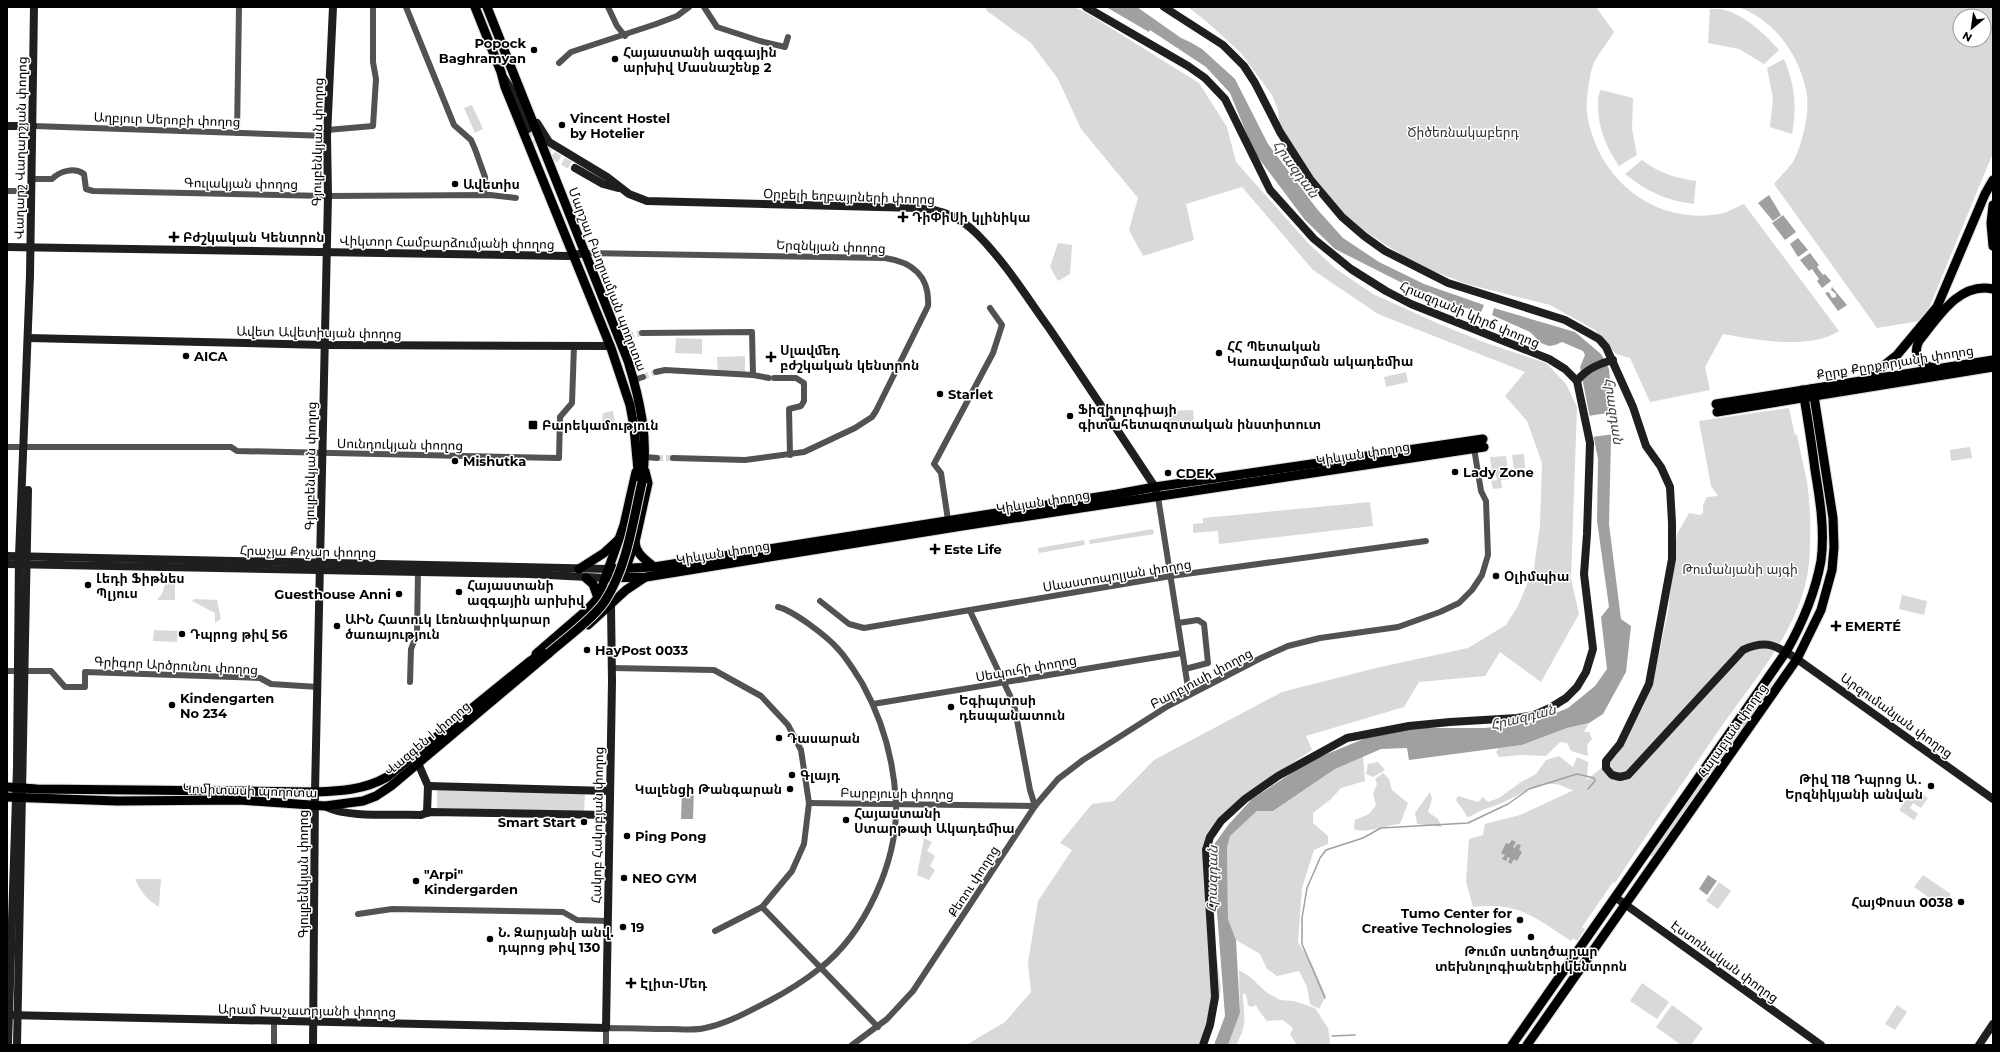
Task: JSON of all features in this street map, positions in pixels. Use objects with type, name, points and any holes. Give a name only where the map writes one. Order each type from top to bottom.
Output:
[{"type":"main road","name":"Մարշալ Բաղրամյան պողոտա","points":[[476,7],[519,122],[610,346],[629,400],[641,467],[640,482],[631,534],[616,572]]},
{"type":"main road","name":"Մարշալ Բաղրամյան պողոտա","points":[[487,7],[523,95],[634,380],[639,402],[645,457],[641,467]]},
{"type":"main road","points":[[1866,380],[1896,355],[1937,307],[1985,194],[1993,180]]},
{"type":"main road","points":[[1993,205],[1991,223],[1993,246]]},
{"type":"main road","points":[[1935,369],[1926,366],[1919,360],[1916,346],[1918,341],[1948,304],[1960,295],[1974,289],[1993,289]]},
{"type":"main road","name":"Քըրք Քըրքորյանի փողոց","points":[[1808,393],[1866,380],[1993,360]]},
{"type":"main road","name":"Քըրք Քըրքորյանի փողոց","points":[[1808,393],[1993,367]]},
{"type":"main road","points":[[1906,380],[1946,379],[1993,372]]},
{"type":"main road","points":[[1717,408],[1808,393]]},
{"type":"main road","name":"Հալաբյան փողոց","points":[[1512,1045],[1786,652],[1805,613],[1814,589],[1821,561],[1822,532],[1821,507],[1808,393]]},
{"type":"main road","name":"Հալաբյան փողոց","points":[[1527,1045],[1797,659],[1821,610],[1832,570],[1834,547],[1833,518],[1808,393]]},
{"type":"main road","name":"Կիևյան փողոց","points":[[616,572],[646,577],[786,550],[948,520],[1005,515],[1158,497],[1310,469],[1440,445],[1483,443],[1474,448],[1440,454],[1310,469],[1155,487],[1005,515],[786,550],[616,572]]},
{"type":"main road","points":[[1440,445],[1443,448],[1440,454]]},
{"type":"main road","points":[[616,572],[619,540],[641,467]]},
{"type":"main road","points":[[598,598],[635,542],[648,484],[641,467]]},
{"type":"main road","points":[[619,540],[622,544],[628,546],[635,542]]},
{"type":"main road","points":[[579,569],[604,553],[619,540]]},
{"type":"main road","points":[[635,542],[636,550],[654,567]]},
{"type":"main road","name":"Վազգեն I փողոց","points":[[315,792],[357,789],[373,784],[387,777],[548,652],[600,606],[611,589],[616,572]]},
{"type":"main road","name":"Վազգեն I փողոց","points":[[532,664],[550,658],[626,590],[646,577]]},
{"type":"main road","points":[[586,578],[592,584],[598,598]]},
{"type":"main road","points":[[598,598],[607,599],[611,605]]},
{"type":"main road","name":"Վազգեն I փողոց","points":[[325,806],[363,801],[376,796],[418,764],[432,750],[532,664],[542,648],[598,598]]},
{"type":"main road","name":"Կոմիտասի պողոտա","points":[[15,792],[315,792]]},
{"type":"main road","name":"Կոմիտասի պողոտա","points":[[15,792],[117,801],[240,800],[316,804],[325,806]]},
{"type":"street","name":"Վաղարշ Վաղարշյան փողոց","points":[[17,1045],[11,1015],[10,902],[21,671],[26,447],[31,350],[28,338],[32,191],[34,7]]},
{"type":"street","points":[[237,133],[239,7]]},
{"type":"street","name":"Գյուլբենկյան փողոց","points":[[313,1045],[315,792],[328,196],[327,133],[333,7]]},
{"type":"street","name":"Աղբյուր Սերոբի փողոց","points":[[7,126],[237,133],[327,133],[373,126],[376,78],[373,62],[373,7]]},
{"type":"street","points":[[406,7],[454,125],[471,140],[475,149],[485,177],[484,195]]},
{"type":"street","points":[[608,7],[617,26],[625,36]]},
{"type":"street","points":[[559,63],[572,52],[625,36],[677,16],[689,7]]},
{"type":"street","points":[[704,7],[717,27],[760,41],[785,47],[788,37]]},
{"type":"street","name":"Հրազդանի կիրճ փողոց","points":[[1086,7],[1188,66],[1205,78],[1225,99],[1270,190],[1314,239],[1351,268],[1386,291],[1411,304],[1549,359],[1580,378]]},
{"type":"street","points":[[1164,7],[1223,45],[1244,66],[1258,89],[1280,132],[1310,179],[1342,217],[1364,236],[1385,251],[1448,283],[1565,320],[1599,339],[1606,347],[1609,361],[1580,378],[1590,443],[1584,574],[1593,649],[1586,672],[1577,687],[1566,698],[1534,715],[1517,718],[1409,726],[1347,738],[1278,776],[1232,810],[1221,821],[1210,837],[1206,850],[1215,997],[1210,1025],[1203,1045]]},
{"type":"street","points":[[501,72],[511,89],[528,129]]},
{"type":"street","name":"Օրբելի եղբայրների փողոց","points":[[523,95],[541,131],[549,142],[607,177],[623,190],[636,197],[660,202],[918,208],[938,210],[952,216],[977,233],[1010,273],[1074,364],[1155,487],[1158,497]]},
{"type":"street","name":"Օրբելի եղբայրների փողոց","points":[[576,168],[603,184],[623,190]]},
{"type":"street","name":"Գուլակյան փողոց","points":[[31,178],[52,179],[57,173],[74,170],[84,174],[85,186],[89,191],[328,196],[484,195],[516,198]]},
{"type":"street","points":[[7,191],[32,191]]},
{"type":"street","name":"Վիկտոր Համբարձումյանի փողոց","points":[[7,247],[574,255],[585,253]]},
{"type":"street","name":"Երզնկյան փողոց","points":[[585,253],[885,258],[904,263],[923,277],[927,287],[928,306],[874,414],[866,422],[820,446],[790,455],[745,460],[673,458]]},
{"type":"street","points":[[948,520],[941,473],[934,464],[993,353],[1002,325],[990,308]]},
{"type":"street","points":[[642,333],[752,332],[753,375]]},
{"type":"street","points":[[619,339],[628,336]]},
{"type":"street","name":"Ավետ Ավետիսյան փողոց","points":[[28,338],[325,345],[610,346]]},
{"type":"street","name":"Սունդուկյան փողոց","points":[[7,447],[230,447],[237,451],[559,458],[560,417],[572,403],[574,346]]},
{"type":"street","name":"Արզումանյան փողոց","points":[[1609,361],[1634,407],[1646,446],[1661,467],[1670,487],[1672,559],[1649,684],[1620,744],[1606,762],[1606,768],[1614,776],[1620,778],[1628,775],[1743,650],[1752,646],[1766,644],[1780,648],[1797,659],[1993,799]]},
{"type":"street","points":[[656,372],[665,370],[753,375],[772,378],[796,378],[804,383],[804,401],[801,406],[789,409],[790,455]]},
{"type":"street","points":[[634,380],[643,377]]},
{"type":"street","name":"Բարբյուսի փողոց","points":[[809,803],[1035,806],[1058,779],[1083,760],[1189,694],[1261,658],[1288,646],[1320,638],[1398,627],[1440,612],[1459,603],[1472,590],[1482,575],[1488,555],[1486,501],[1481,491],[1474,448]]},
{"type":"street","points":[[645,457],[656,458]]},
{"type":"street","points":[[1158,497],[1189,694]]},
{"type":"street","name":"Սևաստոպոլյան փողոց","points":[[820,601],[849,624],[864,628],[1171,576],[1426,541]]},
{"type":"street","name":"Հրաչյա Քոչար փողոց","points":[[7,556],[23,560],[579,569],[616,572]]},
{"type":"street","name":"Հրաչյա Քոչար փողոց","points":[[7,564],[23,560]]},
{"type":"street","name":"Հրաչյա Քոչար փողոց","points":[[320,566],[418,571],[529,574],[586,578],[616,572]]},
{"type":"street","points":[[410,682],[411,649],[417,634],[418,571]]},
{"type":"street","name":"Հակոբ Հակոբյան փողոց","points":[[606,1045],[612,668],[611,605]]},
{"type":"street","points":[[606,1028],[708,1028],[743,1014],[778,996],[820,968],[850,937],[867,913],[889,857],[896,803],[892,767],[883,732],[873,704],[855,671],[839,649],[802,619],[786,609],[778,607]]},
{"type":"street","points":[[970,611],[1014,704],[1030,790],[1035,806]]},
{"type":"street","points":[[1178,623],[1198,620],[1204,624],[1208,663],[1185,668]]},
{"type":"street","name":"Սեպուհի փողոց","points":[[873,704],[1182,653]]},
{"type":"street","points":[[612,668],[709,669],[761,696],[788,725],[801,750],[809,803],[804,844],[792,871],[762,907],[715,931]]},
{"type":"street","name":"Գրիգոր Արծրունու փողոց","points":[[7,671],[51,671],[65,687],[85,687],[85,672],[260,678],[271,684],[318,687]]},
{"type":"street","points":[[418,764],[428,786],[427,813]]},
{"type":"street","points":[[428,786],[610,791]]},
{"type":"street","name":"Վաղարշ Վաղարշյան փողոց","points":[[8,1045],[11,1015],[15,792]]},
{"type":"street","name":"Կոմիտասի պողոտա","points":[[325,806],[332,811],[344,813],[421,815],[427,813],[609,815]]},
{"type":"street","name":"Քեռու փողոց","points":[[852,1045],[878,1027],[913,991],[1035,806]]},
{"type":"street","name":"Էստոնական փողոց","points":[[1615,897],[1821,1045]]},
{"type":"street","points":[[762,907],[878,1027]]},
{"type":"street","points":[[358,914],[392,909],[453,910],[568,914],[581,921],[608,921]]},
{"type":"street","name":"Արամ Խաչատրյանի փողոց","points":[[11,1015],[606,1028]]},
{"type":"street","points":[[274,1021],[274,1045]]},
{"type":"street","points":[[1978,1045],[1993,1024]]},
{"type":"green space","points":[[985,7],[1073,7],[1085,12],[1199,83],[1227,127],[1236,162],[1308,243],[1336,269],[1373,294],[1439,324],[1486,343],[1546,363],[1566,384],[1577,407],[1571,579],[1579,614],[1541,682],[1500,652],[1485,676],[1419,682],[1404,707],[1306,736],[1312,750],[1247,793],[1217,821],[1208,857],[1210,934],[1217,959],[1221,990],[1214,1021],[1204,1045],[966,1045],[1005,1022],[1031,992],[1028,963],[1038,901],[1072,850],[1060,843],[1092,804],[1114,801],[1154,760],[1282,692],[1376,668],[1468,648],[1506,625],[1518,606],[1534,568],[1540,525],[1542,463],[1527,421],[1505,396],[1525,372],[1378,314],[1313,270],[1242,187],[1186,204],[1194,240],[1143,256],[1129,230],[1138,198],[1081,129],[1058,79],[1031,43],[987,11]]},
{"type":"green space","name":"Ծիծեռնակաբերդ","points":[[1188,7],[1596,7],[1614,32],[1593,65],[1587,94],[1587,116],[1596,145],[1605,162],[1617,178],[1630,191],[1646,201],[1662,209],[1680,214],[1699,216],[1719,214],[1744,204],[1839,331],[1827,337],[1798,342],[1767,341],[1723,334],[1705,367],[1710,390],[1650,402],[1630,358],[1616,354],[1595,330],[1550,305],[1467,284],[1417,265],[1346,219],[1312,176],[1279,123],[1278,110],[1272,95],[1241,53]]},
{"type":"green space","points":[[1738,7],[1993,7],[1993,153],[1929,308],[1919,321],[1877,328],[1774,184],[1791,165],[1798,152],[1807,117],[1807,98],[1803,77],[1791,51],[1773,29],[1762,20]]},
{"type":"green space","points":[[1710,9],[1720,9],[1739,16],[1757,28],[1779,50],[1764,64],[1739,49],[1708,43]]},
{"type":"green space","points":[[1784,59],[1791,78],[1795,105],[1792,134],[1770,127],[1773,98],[1767,68]]},
{"type":"green space","points":[[1601,90],[1633,98],[1632,129],[1637,155],[1619,166],[1610,152],[1599,122],[1598,99]]},
{"type":"green space","points":[[472,105],[483,129],[475,133],[464,108]]},
{"type":"green space","points":[[1642,160],[1648,165],[1668,174],[1696,181],[1694,204],[1666,198],[1649,190],[1625,174]]},
{"type":"green space","points":[[1058,243],[1072,245],[1070,274],[1058,281],[1050,267]]},
{"type":"green space","points":[[676,338],[702,339],[702,354],[675,353]]},
{"type":"green space","points":[[745,356],[745,372],[718,372],[717,357]]},
{"type":"green space","points":[[1406,372],[1408,382],[1386,387],[1384,377]]},
{"type":"green space","name":"Թումանյանի այգի","points":[[1789,408],[1795,435],[1797,435],[1807,482],[1810,513],[1810,554],[1805,587],[1797,610],[1787,631],[1774,652],[1615,883],[1613,882],[1582,927],[1585,929],[1577,941],[1573,938],[1571,941],[1536,918],[1515,909],[1489,906],[1473,907],[1466,882],[1469,839],[1483,835],[1485,824],[1520,815],[1574,790],[1555,784],[1537,786],[1467,817],[1456,800],[1458,796],[1478,802],[1483,797],[1488,802],[1499,798],[1521,782],[1536,774],[1546,760],[1559,756],[1573,767],[1577,757],[1588,762],[1587,780],[1617,755],[1643,707],[1653,681],[1668,612],[1677,534],[1689,513],[1700,515],[1703,513],[1703,505],[1707,497],[1718,496],[1711,486],[1699,421]]},
{"type":"green space","points":[[1193,410],[1194,423],[1169,424],[1168,411]]},
{"type":"green space","points":[[613,411],[616,429],[601,428],[603,413]]},
{"type":"green space","points":[[1970,447],[1972,458],[1951,461],[1950,450]]},
{"type":"green space","points":[[1524,454],[1525,468],[1514,469],[1512,455]]},
{"type":"green space","points":[[1506,456],[1509,479],[1501,480],[1502,488],[1493,489],[1491,481],[1497,480],[1495,472],[1492,472],[1490,457]]},
{"type":"green space","points":[[1370,502],[1373,526],[1219,544],[1218,531],[1193,533],[1193,524],[1203,523],[1203,518]]},
{"type":"green space","points":[[1153,529],[1154,534],[1090,544],[1089,540]]},
{"type":"green space","points":[[1084,540],[1085,545],[1039,553],[1038,548]]},
{"type":"green space","points":[[166,580],[175,580],[175,600],[157,600],[162,594]]},
{"type":"green space","points":[[1902,595],[1927,601],[1924,615],[1899,609]]},
{"type":"green space","points":[[194,599],[217,600],[221,619],[215,623],[215,613],[192,601]]},
{"type":"green space","points":[[154,630],[178,631],[177,642],[153,641]]},
{"type":"green space","points":[[1780,672],[1761,702],[1652,857],[1650,855],[1730,739]]},
{"type":"green space","points":[[1589,723],[1584,732],[1589,732],[1592,739],[1587,745],[1588,756],[1571,751],[1567,743],[1560,742],[1546,756],[1522,755],[1499,757],[1496,752],[1499,748],[1522,745],[1567,728]]},
{"type":"green space","points":[[1363,756],[1365,781],[1341,788],[1331,799],[1313,813],[1313,823],[1328,836],[1328,844],[1314,850],[1302,888],[1298,942],[1312,964],[1326,996],[1319,1009],[1310,1004],[1307,987],[1299,971],[1277,976],[1267,969],[1260,954],[1236,940],[1228,919],[1227,848],[1230,836],[1257,811],[1273,811],[1335,769]]},
{"type":"green space","points":[[1378,762],[1385,770],[1373,777],[1366,774],[1368,764]]},
{"type":"green space","points":[[1383,773],[1389,779],[1392,790],[1408,803],[1400,824],[1371,830],[1354,829],[1355,820],[1369,814],[1376,805],[1373,794],[1377,784],[1375,779]]},
{"type":"green space","points":[[1914,789],[1928,798],[1921,808],[1913,803],[1910,808],[1918,814],[1914,820],[1899,810]]},
{"type":"green space","points":[[437,790],[585,793],[584,812],[437,808]]},
{"type":"green space","points":[[1430,792],[1432,799],[1428,812],[1438,819],[1442,827],[1417,824],[1415,813]]},
{"type":"green space","points":[[924,838],[932,842],[927,851],[935,856],[930,866],[935,870],[929,880],[917,875]]},
{"type":"green space","points":[[1923,875],[1951,894],[1943,907],[1914,887]]},
{"type":"green space","points":[[135,879],[161,879],[159,907],[151,902],[145,895]]},
{"type":"green space","points":[[1719,882],[1731,891],[1718,909],[1706,901]]},
{"type":"green space","points":[[1239,970],[1250,977],[1266,992],[1280,1000],[1294,1001],[1315,1008],[1328,1028],[1330,1041],[1329,1045],[1297,1045],[1290,1034],[1293,1028],[1283,1020],[1267,1021],[1256,1005],[1251,1007],[1248,1005],[1246,995],[1243,993],[1243,1031],[1236,1045],[1228,1045],[1240,1013]]},
{"type":"green space","points":[[1642,983],[1669,1002],[1657,1019],[1630,1001]]},
{"type":"green space","points":[[1672,1005],[1703,1028],[1691,1045],[1681,1045],[1656,1027]]},
{"type":"green space","points":[[1897,1005],[1907,1012],[1895,1030],[1885,1024]]},
{"type":"shaded area","points":[[1106,7],[1137,7],[1181,38],[1202,49],[1235,79],[1268,144],[1317,209],[1343,238],[1379,262],[1424,284],[1484,305],[1481,312],[1462,307],[1429,292],[1420,292],[1335,249],[1305,220],[1254,152],[1230,93],[1206,67],[1150,30],[1149,32]]},
{"type":"shaded area","points":[[1769,195],[1781,215],[1773,221],[1758,203]]},
{"type":"shaded area","points":[[1783,215],[1796,232],[1785,240],[1772,223]]},
{"type":"shaded area","points":[[1798,238],[1808,250],[1798,257],[1790,244]]},
{"type":"shaded area","points":[[1810,253],[1819,265],[1817,267],[1823,275],[1825,274],[1831,281],[1822,288],[1817,281],[1819,279],[1812,269],[1809,271],[1800,260]]},
{"type":"shaded area","points":[[1832,287],[1847,305],[1838,311],[1825,293],[1829,292],[1832,298],[1836,297],[1836,294],[1831,290]]},
{"type":"shaded area","points":[[1494,308],[1575,332],[1601,354],[1609,369],[1612,398],[1609,524],[1621,619],[1631,626],[1626,672],[1603,714],[1589,723],[1567,728],[1522,745],[1409,760],[1407,748],[1381,749],[1335,769],[1273,811],[1257,811],[1230,836],[1227,848],[1228,919],[1236,940],[1240,1013],[1228,1045],[1214,1045],[1225,1016],[1214,873],[1215,843],[1229,824],[1252,799],[1310,761],[1373,735],[1415,728],[1485,728],[1534,722],[1568,708],[1595,686],[1607,669],[1601,617],[1609,607],[1597,521],[1598,459],[1580,367],[1585,355],[1583,351],[1562,342],[1549,346],[1541,343],[1530,332],[1492,315]]},
{"type":"shaded area","points":[[682,789],[694,790],[693,819],[681,819]]},
{"type":"shaded area","points":[[1512,840],[1516,842],[1513,847],[1515,848],[1517,844],[1521,845],[1519,850],[1522,852],[1517,861],[1514,859],[1511,864],[1508,862],[1510,858],[1508,857],[1506,861],[1502,859],[1505,855],[1501,853],[1506,843],[1509,844]]},
{"type":"shaded area","points":[[1708,875],[1717,881],[1707,895],[1699,889]]},
{"type":"pier","points":[[1614,412],[1614,434],[1592,437],[1588,416]]},
{"type":"waterway","points":[[1325,998],[1302,944],[1302,918],[1307,888],[1320,858],[1326,850],[1363,838],[1381,828],[1468,823],[1508,804],[1529,789],[1577,774],[1594,778],[1595,781],[1588,789]]},
{"type":"waterway","points":[[1332,1036],[1355,1035]]},
{"type":"tunnel","points":[[528,129],[543,147],[575,168]]},
{"type":"tunnel","points":[[628,336],[642,333]]},
{"type":"tunnel","points":[[643,377],[656,372]]},
{"type":"tunnel","points":[[657,458],[673,458]]},
{"type":"place","name":"Popock Baghramyan","points":[[534,50]]},
{"type":"place","name":"Հայաստանի ազգային արխիվ Մասնաշենք 2","points":[[615,59]]},
{"type":"place","name":"Vincent Hostel by Hotelier","points":[[562,125]]},
{"type":"place","name":"Ավետիս","points":[[455,184]]},
{"type":"place","name":"ԴիՓիՍի կլինիկա","points":[[903,217]]},
{"type":"place","name":"Բժշկական Կենտրոն","points":[[174,237]]},
{"type":"place","name":"ՀՀ Պետական Կառավարման ակադեմիա","points":[[1219,353]]},
{"type":"place","name":"AICA","points":[[186,356]]},
{"type":"place","name":"Սլավմեդ բժշկական կենտրոն","points":[[771,357]]},
{"type":"place","name":"Starlet","points":[[940,394]]},
{"type":"place","name":"Ֆիզիոլոգիայի գիտահետազոտական ինստիտուտ","points":[[1070,416]]},
{"type":"place","name":"Բարեկամություն","points":[[533,425]]},
{"type":"place","name":"Mishutka","points":[[455,461]]},
{"type":"place","name":"Lady Zone","points":[[1455,472]]},
{"type":"place","name":"CDEK","points":[[1168,473]]},
{"type":"place","name":"Este Life","points":[[935,549]]},
{"type":"place","name":"Օլիմպիա","points":[[1496,576]]},
{"type":"place","name":"Լեդի Ֆիթնես Պլյուս","points":[[88,585]]},
{"type":"place","name":"Հայաստանի ազգային արխիվ","points":[[459,592]]},
{"type":"place","name":"Guesthouse Anni","points":[[399,594]]},
{"type":"place","name":"ԱԻՆ Հատուկ Լեռնափրկարար ծառայություն","points":[[337,626]]},
{"type":"place","name":"EMERTÉ","points":[[1836,626]]},
{"type":"place","name":"Դպրոց թիվ 56","points":[[182,634]]},
{"type":"place","name":"HayPost 0033","points":[[587,650]]},
{"type":"place","name":"Kindengarten No 234","points":[[172,705]]},
{"type":"place","name":"Եգիպտոսի դեսպանատուն","points":[[951,707]]},
{"type":"place","name":"Դասարան","points":[[779,738]]},
{"type":"place","name":"Գլայդ","points":[[792,775]]},
{"type":"place","name":"Թիվ 118 Դպրոց Ա․ Երզնիկյանի անվան","points":[[1931,786]]},
{"type":"place","name":"Կալենցի Թանգարան","points":[[790,789]]},
{"type":"place","name":"Հայաստանի Ստարթափ Ակադեմիա","points":[[846,820]]},
{"type":"place","name":"Smart Start","points":[[584,822]]},
{"type":"place","name":"Ping Pong","points":[[627,836]]},
{"type":"place","name":"NEO GYM","points":[[624,878]]},
{"type":"place","name":"\"Arpi\" Kindergarden","points":[[416,881]]},
{"type":"place","name":"ՀայՓոստ 0038","points":[[1961,902]]},
{"type":"place","name":"Tumo Center for Creative Technologies","points":[[1520,920]]},
{"type":"place","name":"19","points":[[623,927]]},
{"type":"place","name":"Թումո ստեղծարար տեխնոլոգիաների կենտրոն","points":[[1531,937]]},
{"type":"place","name":"Ն. Զարյանի անվ. դպրոց թիվ 130","points":[[490,939]]},
{"type":"place","name":"Էլիտ-Մեդ","points":[[631,983]]},
{"type":"water label","name":"Հրազդան","points":[[1296,169]]},
{"type":"water label","name":"Հրազդան","points":[[1614,411]]},
{"type":"water label","name":"Հրազդան","points":[[1523,717]]},
{"type":"water label","name":"Հրազդան","points":[[1212,879]]}]
